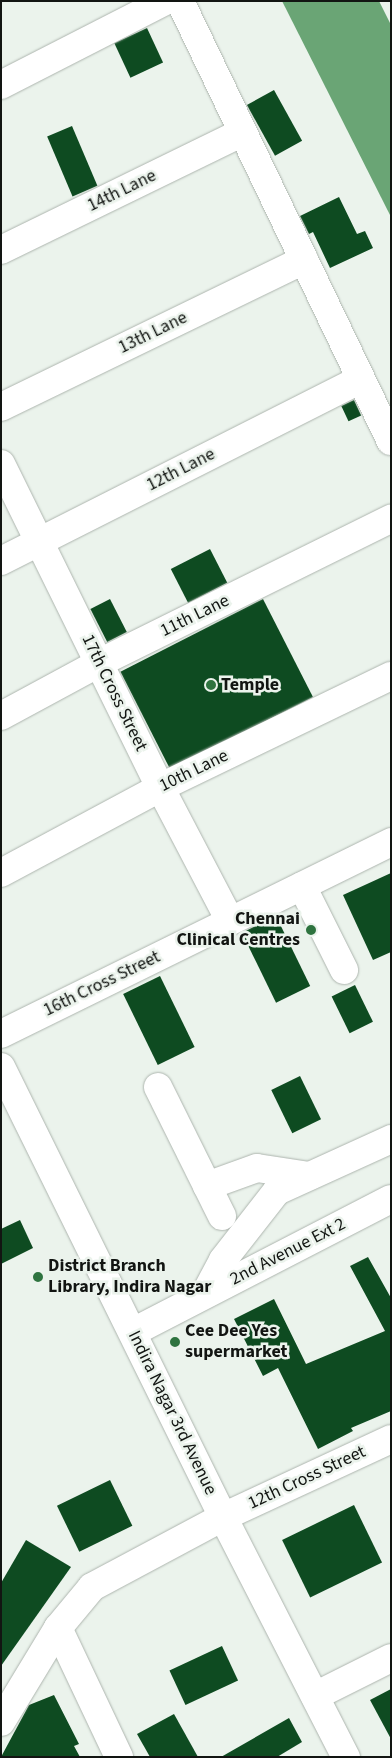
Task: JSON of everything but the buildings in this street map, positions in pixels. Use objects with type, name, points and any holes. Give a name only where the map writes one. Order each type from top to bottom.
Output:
[{"type":"street","points":[[1,85],[165,1]]},
{"type":"street","points":[[180,1],[391,441]]},
{"type":"street","name":"14th Lane","points":[[1,250],[243,132]]},
{"type":"street","name":"13th Lane","points":[[1,407],[304,260]]},
{"type":"street","name":"12th Lane","points":[[1,561],[361,379]]},
{"type":"street","name":"17th Cross Street","points":[[1,464],[160,787],[230,921]]},
{"type":"street","name":"11th Lane","points":[[1,716],[99,663],[391,519]]},
{"type":"street","name":"10th Lane","points":[[1,872],[160,787],[391,676]]},
{"type":"street","name":"16th Cross Street","points":[[1,1034],[391,842]]},
{"type":"street","points":[[302,886],[344,970]]},
{"type":"street","name":"Indira Nagar 3rd Avenue","points":[[1,1067],[223,1517],[346,1757]]},
{"type":"street","points":[[158,1087],[222,1216]]},
{"type":"street","points":[[206,1294],[224,1260],[277,1191],[391,1139]]},
{"type":"street","points":[[207,1186],[257,1168],[309,1176]]},
{"type":"street","name":"2nd Avenue Ext 2","points":[[132,1332],[391,1199]]},
{"type":"street","name":"12th Cross Street","points":[[1,1722],[58,1628],[92,1587],[223,1517],[391,1439]]},
{"type":"street","points":[[58,1628],[119,1757]]},
{"type":"street","points":[[315,1696],[391,1658]]},
{"type":"shaded area","points":[[282,1],[379,1],[391,25],[391,217]]},
{"type":"place","name":"Temple","points":[[211,685]]},
{"type":"place","name":"Chennai Clinical Centres","points":[[311,930]]},
{"type":"place","name":"District Branch Library, Indira Nagar","points":[[38,1277]]},
{"type":"place","name":"Cee Dee Yes supermarket","points":[[175,1342]]}]
